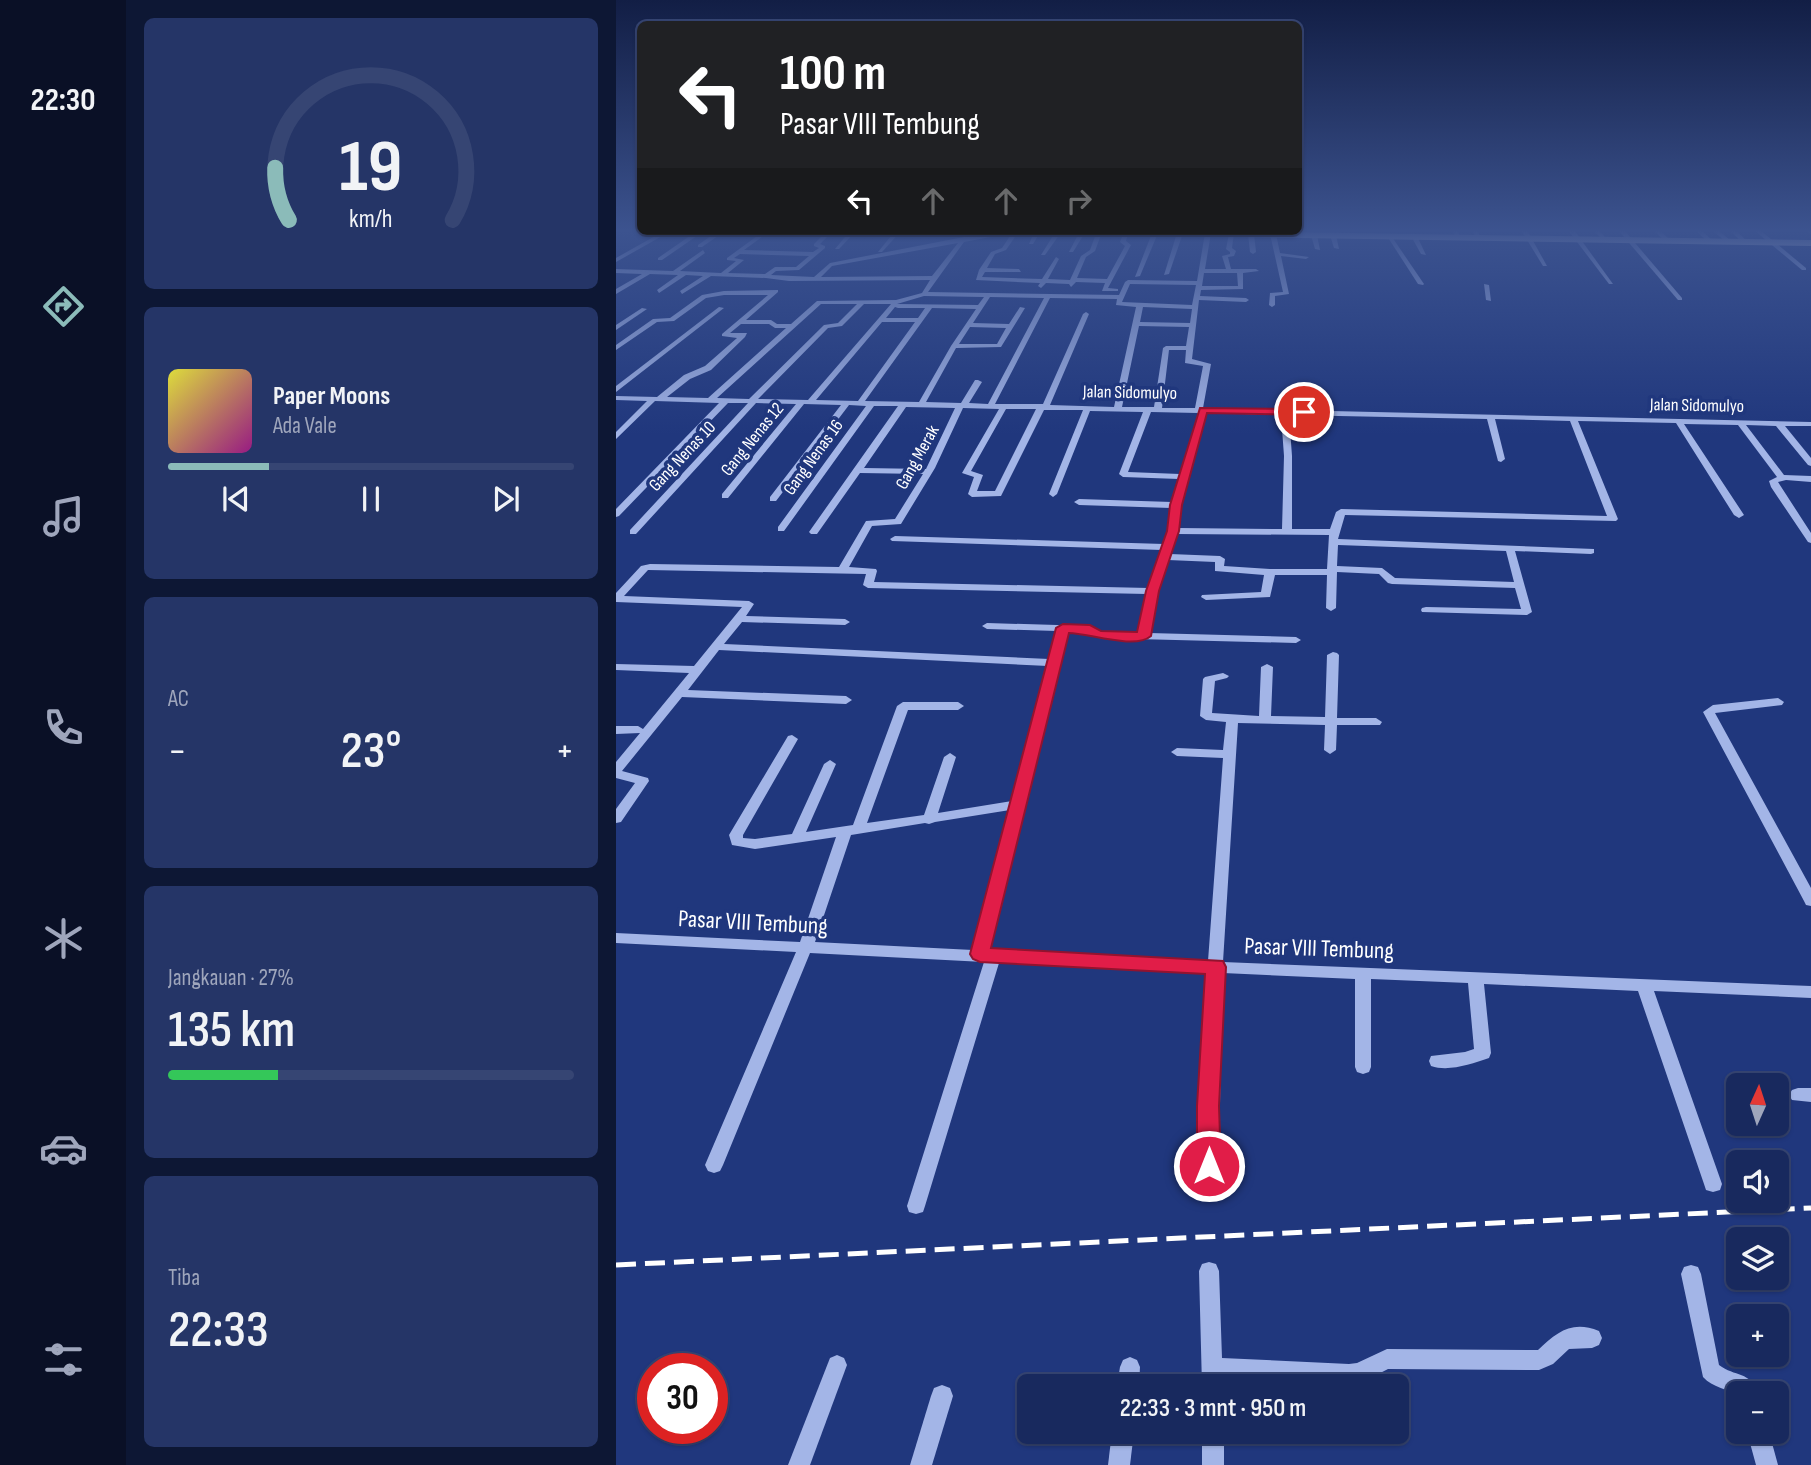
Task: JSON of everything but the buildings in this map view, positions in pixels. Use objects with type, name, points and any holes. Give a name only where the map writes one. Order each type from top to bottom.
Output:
[{"type":"street","points":[[616,348],[654,320],[672,320],[701,298]]},
{"type":"street","points":[[616,437],[656,399],[687,377],[708,368],[744,335],[724,335],[767,298]]},
{"type":"street","points":[[710,400],[819,298]]},
{"type":"street","points":[[841,298],[895,304],[979,307]]},
{"type":"street","points":[[806,402],[895,304],[911,298]]},
{"type":"street","points":[[921,405],[954,346],[985,298]]},
{"type":"street","points":[[991,405],[1047,298]]},
{"type":"street","points":[[1121,298],[1118,304],[1140,306],[1246,300]]},
{"type":"street","points":[[1143,636],[1153,591],[1173,531],[1176,505],[1201,410],[1207,364],[1188,362],[1197,298]]},
{"type":"street","points":[[1272,298],[1272,305]]},
{"type":"street","name":"Gang Nenas 10","points":[[634,531],[826,326],[839,326],[867,300]]},
{"type":"street","points":[[860,403],[930,306]]},
{"type":"street","points":[[1118,408],[1140,306]]},
{"type":"street","points":[[616,390],[721,308]]},
{"type":"street","points":[[954,346],[999,346],[1022,308]]},
{"type":"street","points":[[616,328],[644,309]]},
{"type":"street","points":[[1004,405],[967,474],[979,475],[972,494],[996,495],[1044,406],[1086,314]]},
{"type":"street","points":[[882,320],[919,320]]},
{"type":"street","points":[[740,322],[771,322],[775,326],[792,326]]},
{"type":"street","points":[[1135,324],[1192,325]]},
{"type":"street","points":[[968,325],[1010,326]]},
{"type":"street","points":[[1185,477],[1123,474],[1153,409],[1166,348],[1189,348]]},
{"type":"street","name":"Gang Merak","points":[[842,570],[869,523],[898,522],[928,472],[962,405],[978,382]]},
{"type":"street","name":"Jalan Sidomulyo","points":[[618,400],[1004,405],[1811,424]]},
{"type":"street","points":[[616,514],[726,400]]},
{"type":"street","name":"Gang Nenas 12","points":[[725,496],[806,402]]},
{"type":"street","points":[[773,499],[847,403]]},
{"type":"street","name":"Gang Nenas 16","points":[[781,529],[871,404]]},
{"type":"street","points":[[814,532],[860,471],[904,404]]},
{"type":"street","points":[[1053,494],[1088,407]]},
{"type":"street","points":[[1285,411],[1288,456],[1287,531]]},
{"type":"street","points":[[1490,416],[1497,438],[1495,445],[1502,459]]},
{"type":"street","points":[[1331,608],[1335,537],[1341,512],[1613,519],[1573,418]]},
{"type":"street","points":[[1678,420],[1739,515]]},
{"type":"street","points":[[1740,422],[1783,478]]},
{"type":"street","points":[[1778,423],[1811,463]]},
{"type":"street","points":[[860,471],[928,472]]},
{"type":"street","points":[[1811,479],[1783,478],[1773,481],[1775,488],[1811,540]]},
{"type":"street","points":[[616,501],[628,501]]},
{"type":"street","points":[[1079,502],[1176,505]]},
{"type":"street","points":[[1173,531],[1287,531],[1335,537],[1510,549],[1591,551]]},
{"type":"street","points":[[895,539],[1166,552],[1220,559],[1219,569],[1269,572],[1382,570],[1392,581],[1521,584]]},
{"type":"street","points":[[1426,610],[1525,613],[1527,610],[1521,584],[1510,549]]},
{"type":"street","points":[[616,599],[645,568],[650,567],[872,572],[867,585],[1153,591]]},
{"type":"street","points":[[1206,597],[1266,595],[1269,572]]},
{"type":"street","points":[[616,599],[750,604],[616,770],[643,781],[616,819]]},
{"type":"street","points":[[739,619],[845,622]]},
{"type":"street","points":[[987,626],[1090,629],[1098,635],[1296,640]]},
{"type":"street","points":[[916,1206],[987,955],[1016,805],[1063,628]]},
{"type":"street","points":[[716,647],[1054,663]]},
{"type":"street","points":[[1330,750],[1333,655]]},
{"type":"street","points":[[616,667],[697,670]]},
{"type":"street","points":[[1265,719],[1268,667]]},
{"type":"street","points":[[1223,676],[1209,679],[1205,715],[1211,718],[1376,722]]},
{"type":"street","points":[[679,693],[846,700]]},
{"type":"street","points":[[1778,702],[1713,709],[1709,712],[1811,901]]},
{"type":"street","points":[[714,1165],[903,706],[958,706]]},
{"type":"street","points":[[1209,1191],[1208,1106],[1231,719]]},
{"type":"street","points":[[616,730],[638,730]]},
{"type":"street","points":[[792,739],[736,835],[737,842],[755,844],[1016,805]]},
{"type":"street","points":[[1177,752],[1229,754]]},
{"type":"street","points":[[929,820],[950,757]]},
{"type":"street","points":[[797,838],[830,764]]},
{"type":"street","name":"Pasar VIII Tembung","points":[[616,938],[1811,992]]},
{"type":"street","points":[[1363,972],[1363,1067]]},
{"type":"street","points":[[1437,1061],[1465,1059],[1483,1053],[1475,977]]},
{"type":"street","points":[[1644,985],[1713,1184]]},
{"type":"street","points":[[1209,1271],[1213,1374]]},
{"type":"street","points":[[1691,1274],[1710,1370],[1720,1379],[1733,1381]]},
{"type":"street","points":[[1354,1374],[1387,1359],[1539,1360],[1545,1358],[1560,1341],[1592,1338]]},
{"type":"street","points":[[799,1465],[837,1365]]},
{"type":"street","points":[[920,1465],[942,1396]]},
{"type":"street","points":[[1119,1465],[1122,1444]]},
{"type":"street","points":[[1213,1444],[1213,1465]]},
{"type":"street","points":[[1761,1444],[1767,1465]]},
{"type":"railway","points":[[616,1265],[1811,1208]]},
{"type":"route","points":[[1209,1166],[1208,1106],[1216,967],[980,954],[1063,628],[1090,629],[1098,635],[1143,636],[1203,410],[1304,412]]}]
